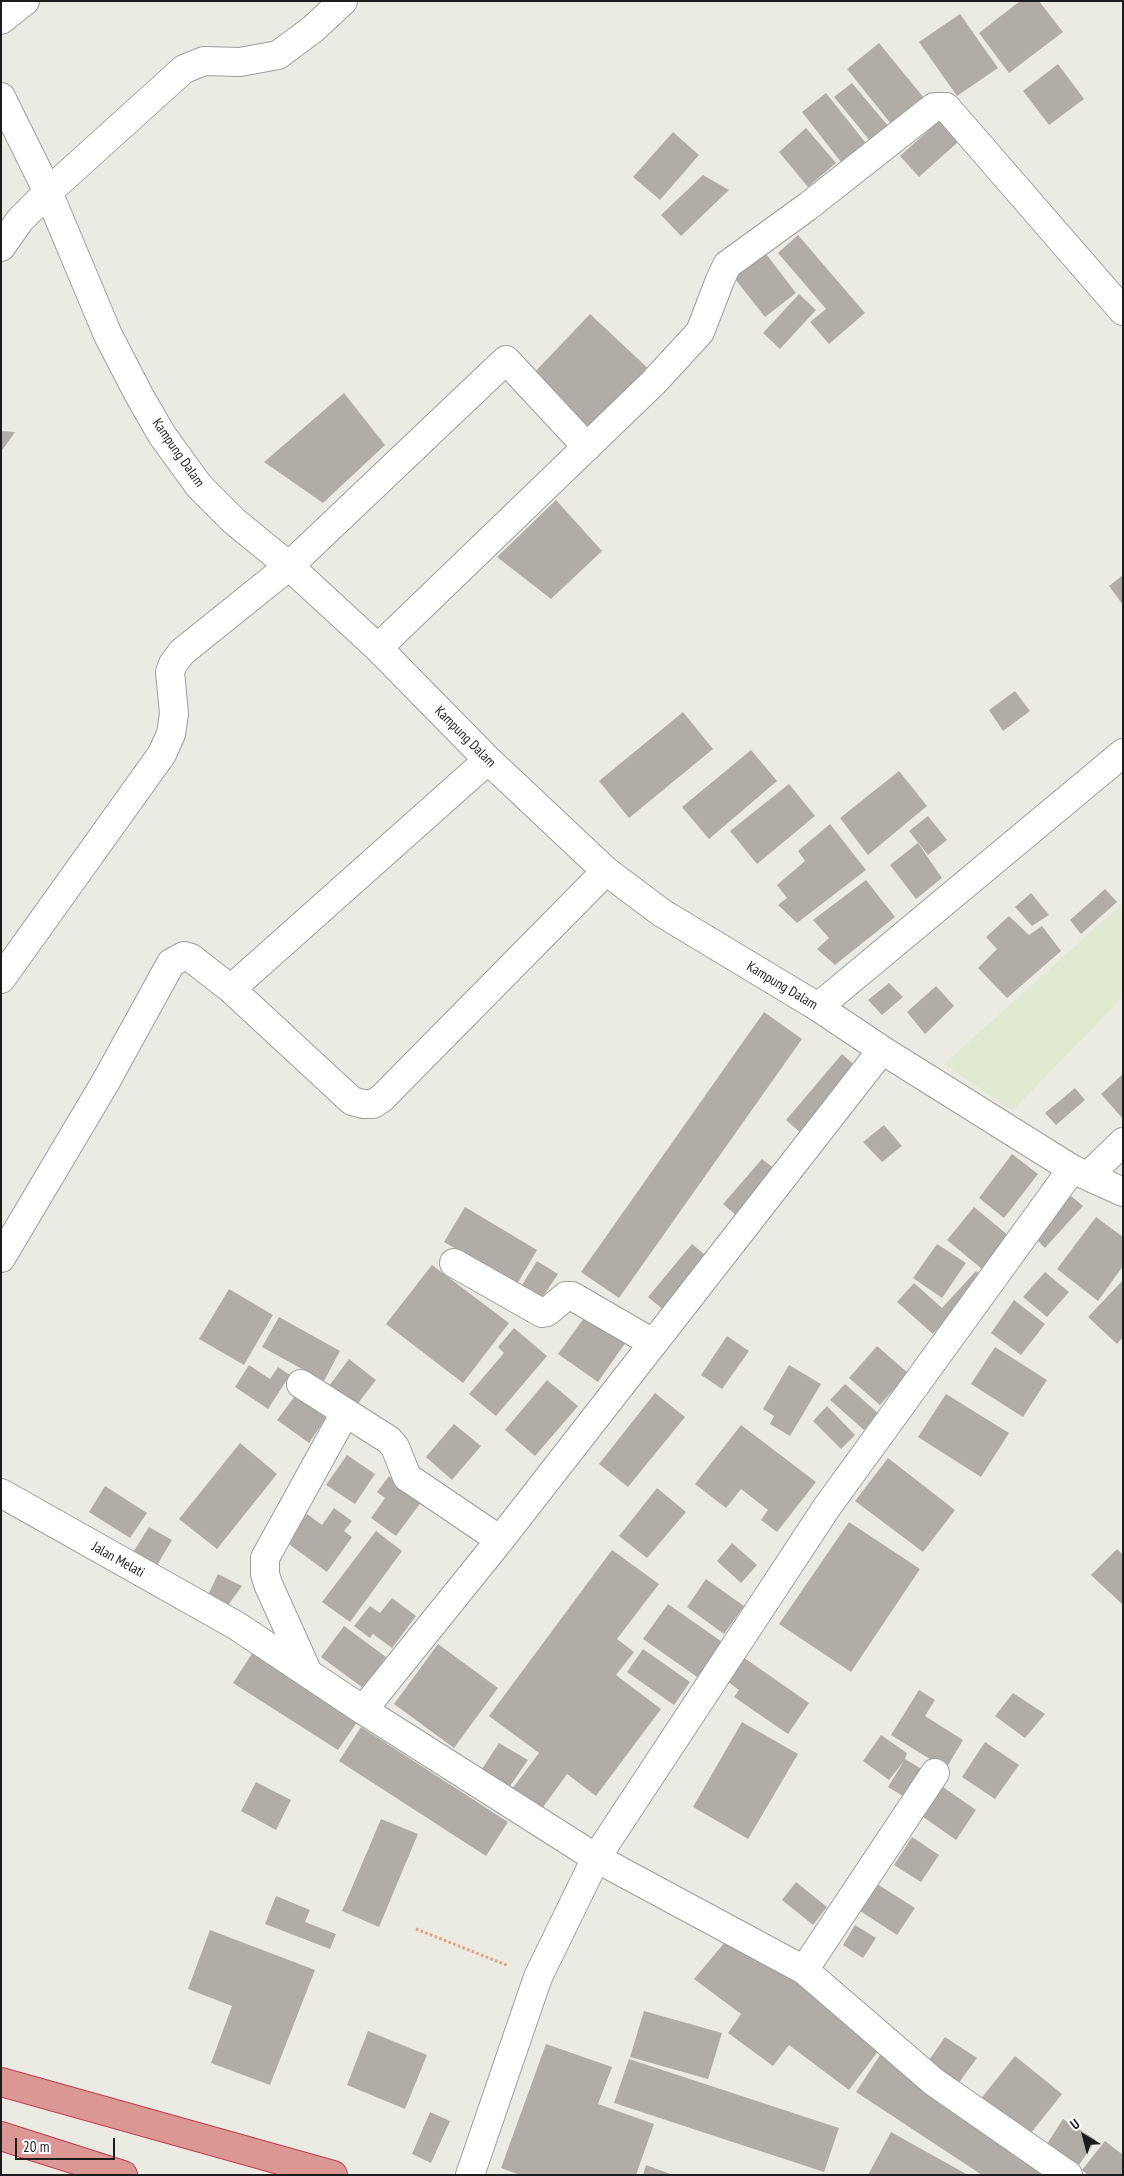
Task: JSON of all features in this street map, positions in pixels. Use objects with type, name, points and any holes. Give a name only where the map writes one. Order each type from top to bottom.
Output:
[{"type":"highway","points":[[1,2082],[333,2175]]},
{"type":"highway","points":[[1,2136],[123,2175]]},
{"type":"street","points":[[1,20],[25,1]]},
{"type":"street","points":[[1,248],[20,220],[48,192],[184,69],[204,61],[240,62],[278,54],[313,29],[343,1]]},
{"type":"street","name":"Kampung Dalam","points":[[1,97],[48,192],[108,335],[162,435],[199,486],[234,521],[290,566],[378,648],[488,760],[606,871],[662,913],[818,1007],[882,1050],[1080,1173],[1123,1192]]},
{"type":"street","points":[[378,648],[587,447],[700,332],[706,323],[720,280],[728,265],[808,206],[928,110],[938,105],[946,107],[1123,311]]},
{"type":"street","points":[[1,979],[162,754],[169,739],[174,714],[170,672],[176,658],[290,566],[506,360],[587,447]]},
{"type":"street","points":[[818,1007],[1123,754]]},
{"type":"street","points":[[231,989],[488,760]]},
{"type":"street","points":[[1,1258],[105,1083],[171,963],[184,956],[190,958],[231,989],[352,1100],[364,1104],[374,1104],[606,871]]},
{"type":"street","points":[[363,1710],[500,1540],[882,1050]]},
{"type":"street","points":[[470,2175],[538,1978],[596,1858],[827,1507],[1080,1173],[1123,1142]]},
{"type":"street","points":[[454,1262],[542,1313],[547,1312],[562,1298],[572,1296],[653,1343]]},
{"type":"street","points":[[301,1384],[389,1440],[409,1479],[500,1540]]},
{"type":"street","points":[[308,1673],[268,1584],[265,1574],[265,1558],[345,1413]]},
{"type":"street","name":"Jalan Melati","points":[[1,1492],[36,1514],[237,1626],[363,1710],[596,1858],[804,1970],[934,2082],[1068,2175]]},
{"type":"street","points":[[804,1970],[936,1773]]},
{"type":"path","points":[[416,1929],[538,1978]]},
{"type":"green space","points":[[1123,903],[1123,997],[1012,1111],[944,1064]]},
{"type":"building","points":[[1020,1],[1039,1],[1063,32],[1009,73],[979,33]]},
{"type":"building","points":[[960,14],[998,68],[957,96],[919,42]]},
{"type":"building","points":[[879,43],[924,98],[891,124],[847,69]]},
{"type":"building","points":[[1058,64],[1084,99],[1049,125],[1023,91]]},
{"type":"building","points":[[852,83],[889,127],[871,142],[834,97]]},
{"type":"building","points":[[826,93],[869,147],[844,166],[802,112]]},
{"type":"building","points":[[939,121],[958,142],[919,177],[900,156]]},
{"type":"building","points":[[806,128],[836,163],[808,187],[779,152]]},
{"type":"building","points":[[673,132],[699,155],[660,200],[633,177]]},
{"type":"building","points":[[703,175],[729,190],[681,236],[661,215]]},
{"type":"building","points":[[798,235],[865,313],[829,344],[810,322],[826,309],[778,253]]},
{"type":"building","points":[[763,250],[796,293],[765,317],[731,274]]},
{"type":"building","points":[[799,294],[816,310],[780,349],[763,333]]},
{"type":"building","points":[[590,314],[651,371],[598,435],[531,376]]},
{"type":"building","points":[[344,393],[385,445],[323,503],[264,462]]},
{"type":"building","points":[[1,431],[15,432],[1,452]]},
{"type":"building","points":[[556,500],[602,551],[551,599],[497,557]]},
{"type":"building","points":[[1123,575],[1123,605],[1109,586]]},
{"type":"building","points":[[1015,691],[1030,711],[1003,731],[989,710]]},
{"type":"building","points":[[683,712],[713,749],[629,818],[599,781]]},
{"type":"building","points":[[751,750],[777,781],[709,839],[682,807]]},
{"type":"building","points":[[899,771],[927,806],[868,855],[840,818]]},
{"type":"building","points":[[789,784],[815,816],[757,864],[730,831]]},
{"type":"building","points":[[928,816],[947,840],[928,855],[909,831]]},
{"type":"building","points":[[830,824],[866,870],[797,923],[778,905],[787,898],[777,885],[805,861],[798,851]]},
{"type":"building","points":[[918,843],[942,878],[916,899],[890,865]]},
{"type":"building","points":[[866,880],[895,917],[835,965],[817,949],[829,938],[813,920]]},
{"type":"building","points":[[1105,889],[1117,902],[1081,934],[1070,920]]},
{"type":"building","points":[[1031,893],[1049,915],[1032,926],[1015,907]]},
{"type":"building","points":[[1009,916],[1029,935],[1042,926],[1061,951],[1007,998],[978,968],[997,949],[986,937]]},
{"type":"building","points":[[889,983],[903,997],[882,1015],[868,1000]]},
{"type":"building","points":[[936,986],[954,1006],[925,1034],[907,1012]]},
{"type":"building","points":[[764,1012],[802,1039],[619,1298],[581,1272]]},
{"type":"building","points":[[842,1054],[858,1068],[802,1134],[786,1120]]},
{"type":"building","points":[[1123,1074],[1123,1119],[1101,1094]]},
{"type":"building","points":[[1075,1088],[1085,1100],[1056,1125],[1045,1113]]},
{"type":"building","points":[[884,1125],[902,1146],[882,1162],[863,1142]]},
{"type":"building","points":[[1012,1154],[1038,1174],[1004,1218],[979,1198]]},
{"type":"building","points":[[762,1159],[776,1170],[737,1216],[723,1204]]},
{"type":"building","points":[[1070,1195],[1083,1206],[1045,1248],[1033,1236]]},
{"type":"building","points":[[465,1207],[537,1250],[517,1284],[444,1242]]},
{"type":"building","points":[[974,1207],[1009,1236],[982,1269],[947,1240]]},
{"type":"building","points":[[1096,1217],[1123,1237],[1123,1266],[1098,1301],[1057,1269]]},
{"type":"building","points":[[692,1244],[710,1259],[666,1312],[648,1297]]},
{"type":"building","points":[[937,1244],[966,1263],[942,1298],[913,1278]]},
{"type":"building","points":[[537,1261],[558,1274],[540,1301],[520,1288]]},
{"type":"building","points":[[432,1265],[509,1323],[463,1383],[386,1324]]},
{"type":"building","points":[[976,1271],[983,1278],[933,1334],[897,1302],[914,1283],[942,1308]]},
{"type":"building","points":[[1045,1272],[1069,1292],[1047,1317],[1023,1297]]},
{"type":"building","points":[[1123,1280],[1123,1337],[1117,1344],[1088,1317]]},
{"type":"building","points":[[229,1289],[273,1315],[244,1365],[199,1339]]},
{"type":"building","points":[[1014,1300],[1045,1324],[1021,1355],[991,1333]]},
{"type":"building","points":[[587,1314],[626,1342],[598,1382],[558,1354]]},
{"type":"building","points":[[279,1317],[340,1351],[324,1381],[262,1347]]},
{"type":"building","points":[[514,1328],[547,1356],[496,1416],[469,1394],[504,1353],[498,1347]]},
{"type":"building","points":[[727,1336],[749,1351],[722,1389],[701,1375]]},
{"type":"building","points":[[877,1346],[908,1373],[880,1405],[849,1378]]},
{"type":"building","points":[[995,1347],[1047,1380],[1023,1417],[971,1384]]},
{"type":"building","points":[[349,1359],[376,1380],[356,1406],[329,1386]]},
{"type":"building","points":[[249,1365],[270,1379],[278,1367],[290,1375],[268,1409],[235,1387]]},
{"type":"building","points":[[789,1365],[821,1384],[790,1436],[770,1424],[774,1416],[763,1409]]},
{"type":"building","points":[[547,1380],[578,1406],[535,1456],[505,1430]]},
{"type":"building","points":[[845,1384],[879,1414],[864,1430],[830,1400]]},
{"type":"building","points":[[655,1393],[685,1417],[628,1487],[599,1464]]},
{"type":"building","points":[[946,1394],[1009,1433],[981,1477],[918,1437]]},
{"type":"building","points":[[295,1396],[326,1418],[309,1443],[277,1420]]},
{"type":"building","points":[[827,1406],[855,1435],[841,1449],[813,1421]]},
{"type":"building","points":[[454,1424],[481,1446],[452,1480],[426,1457]]},
{"type":"building","points":[[741,1425],[816,1482],[777,1532],[761,1520],[768,1510],[741,1489],[726,1508],[695,1484]]},
{"type":"building","points":[[240,1443],[277,1474],[217,1549],[179,1519]]},
{"type":"building","points":[[347,1455],[375,1474],[355,1504],[326,1485]]},
{"type":"building","points":[[888,1458],[955,1510],[923,1552],[855,1501]]},
{"type":"building","points":[[389,1476],[422,1501],[396,1536],[371,1518],[385,1498],[377,1492]]},
{"type":"building","points":[[105,1486],[147,1513],[130,1538],[89,1512]]},
{"type":"building","points":[[657,1488],[686,1512],[647,1558],[619,1536]]},
{"type":"building","points":[[334,1508],[352,1521],[344,1531],[352,1537],[327,1572],[286,1542],[307,1514],[322,1525]]},
{"type":"building","points":[[849,1522],[920,1569],[851,1672],[779,1624]]},
{"type":"building","points":[[149,1527],[172,1540],[156,1567],[132,1554]]},
{"type":"building","points":[[376,1531],[402,1551],[350,1622],[322,1602]]},
{"type":"building","points":[[732,1543],[757,1565],[741,1583],[717,1561]]},
{"type":"building","points":[[1117,1549],[1123,1555],[1123,1605],[1091,1575]]},
{"type":"building","points":[[612,1550],[659,1584],[617,1639],[634,1652],[616,1675],[661,1709],[596,1796],[567,1774],[541,1810],[512,1789],[539,1753],[489,1716]]},
{"type":"building","points":[[218,1574],[242,1586],[226,1608],[208,1595]]},
{"type":"building","points":[[706,1579],[744,1606],[724,1634],[687,1607]]},
{"type":"building","points":[[392,1598],[416,1616],[392,1648],[373,1634],[370,1638],[354,1626],[370,1606],[380,1613]]},
{"type":"building","points":[[668,1604],[725,1644],[700,1679],[643,1639]]},
{"type":"building","points":[[344,1626],[386,1657],[363,1688],[321,1657]]},
{"type":"building","points":[[438,1644],[498,1688],[454,1748],[394,1704]]},
{"type":"building","points":[[257,1646],[362,1715],[338,1750],[233,1683]]},
{"type":"building","points":[[643,1649],[690,1682],[674,1705],[627,1672]]},
{"type":"building","points":[[743,1657],[809,1703],[788,1734],[734,1697],[739,1690],[727,1681]]},
{"type":"building","points":[[919,1690],[935,1700],[925,1716],[963,1740],[946,1769],[891,1735]]},
{"type":"building","points":[[1013,1693],[1045,1714],[1025,1738],[995,1716]]},
{"type":"building","points":[[742,1722],[798,1754],[748,1839],[693,1807]]},
{"type":"building","points":[[361,1727],[508,1822],[486,1856],[339,1761]]},
{"type":"building","points":[[881,1735],[907,1753],[905,1759],[925,1771],[908,1799],[888,1787],[904,1761],[889,1780],[863,1761]]},
{"type":"building","points":[[985,1742],[1019,1765],[995,1799],[962,1777]]},
{"type":"building","points":[[499,1743],[528,1760],[508,1789],[480,1772]]},
{"type":"building","points":[[256,1782],[291,1800],[276,1830],[241,1811]]},
{"type":"building","points":[[940,1785],[976,1810],[956,1840],[919,1814]]},
{"type":"building","points":[[381,1819],[418,1834],[379,1927],[342,1911]]},
{"type":"building","points":[[912,1837],[939,1855],[921,1882],[894,1865]]},
{"type":"building","points":[[796,1882],[827,1907],[813,1925],[782,1900]]},
{"type":"building","points":[[874,1882],[915,1908],[897,1935],[857,1909]]},
{"type":"building","points":[[276,1896],[310,1910],[305,1922],[336,1934],[330,1949],[265,1924]]},
{"type":"building","points":[[855,1925],[876,1938],[863,1958],[843,1945]]},
{"type":"building","points":[[210,1930],[315,1970],[270,2085],[211,2063],[232,2006],[188,1989]]},
{"type":"building","points":[[731,1935],[884,2043],[849,2090],[789,2045],[773,2066],[728,2033],[741,2014],[694,1979]]},
{"type":"building","points":[[644,2011],[722,2033],[708,2079],[630,2057]]},
{"type":"building","points":[[368,2031],[427,2055],[405,2109],[347,2085]]},
{"type":"building","points":[[945,2037],[977,2058],[958,2084],[927,2063]]},
{"type":"building","points":[[546,2044],[612,2067],[598,2104],[654,2124],[636,2175],[520,2175],[501,2168]]},
{"type":"building","points":[[882,2052],[1059,2175],[982,2175],[856,2092]]},
{"type":"building","points":[[1015,2056],[1062,2094],[1027,2138],[980,2100]]},
{"type":"building","points":[[629,2059],[839,2128],[824,2172],[614,2103]]},
{"type":"building","points":[[430,2112],[450,2121],[431,2163],[412,2154]]},
{"type":"building","points":[[1063,2119],[1096,2140],[1079,2165],[1047,2144]]},
{"type":"building","points":[[891,2132],[968,2175],[868,2175]]},
{"type":"building","points":[[1105,2141],[1123,2155],[1123,2175],[1088,2175],[1082,2170]]},
{"type":"building","points":[[646,2165],[673,2175],[643,2175]]}]
